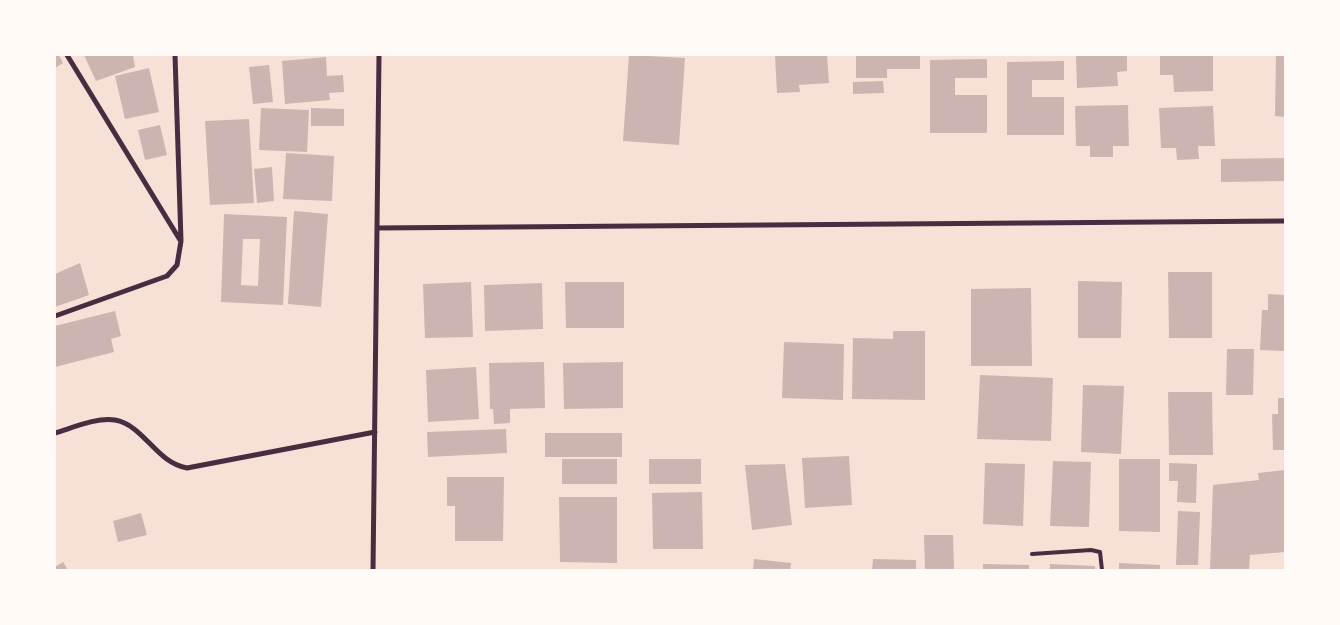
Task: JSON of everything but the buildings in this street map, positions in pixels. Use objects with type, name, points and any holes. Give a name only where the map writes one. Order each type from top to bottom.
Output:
[{"type":"street","points":[[67,55],[181,240]]},
{"type":"street","points":[[55,316],[167,276],[177,265],[181,240],[175,55]]},
{"type":"street","points":[[373,570],[379,55]]},
{"type":"street","points":[[376,228],[1285,222]]},
{"type":"street","points":[[55,433],[114,420],[127,424],[169,463],[188,468],[375,432]]},
{"type":"lane","points":[[1032,554],[1092,550],[1100,552],[1102,570]]}]
